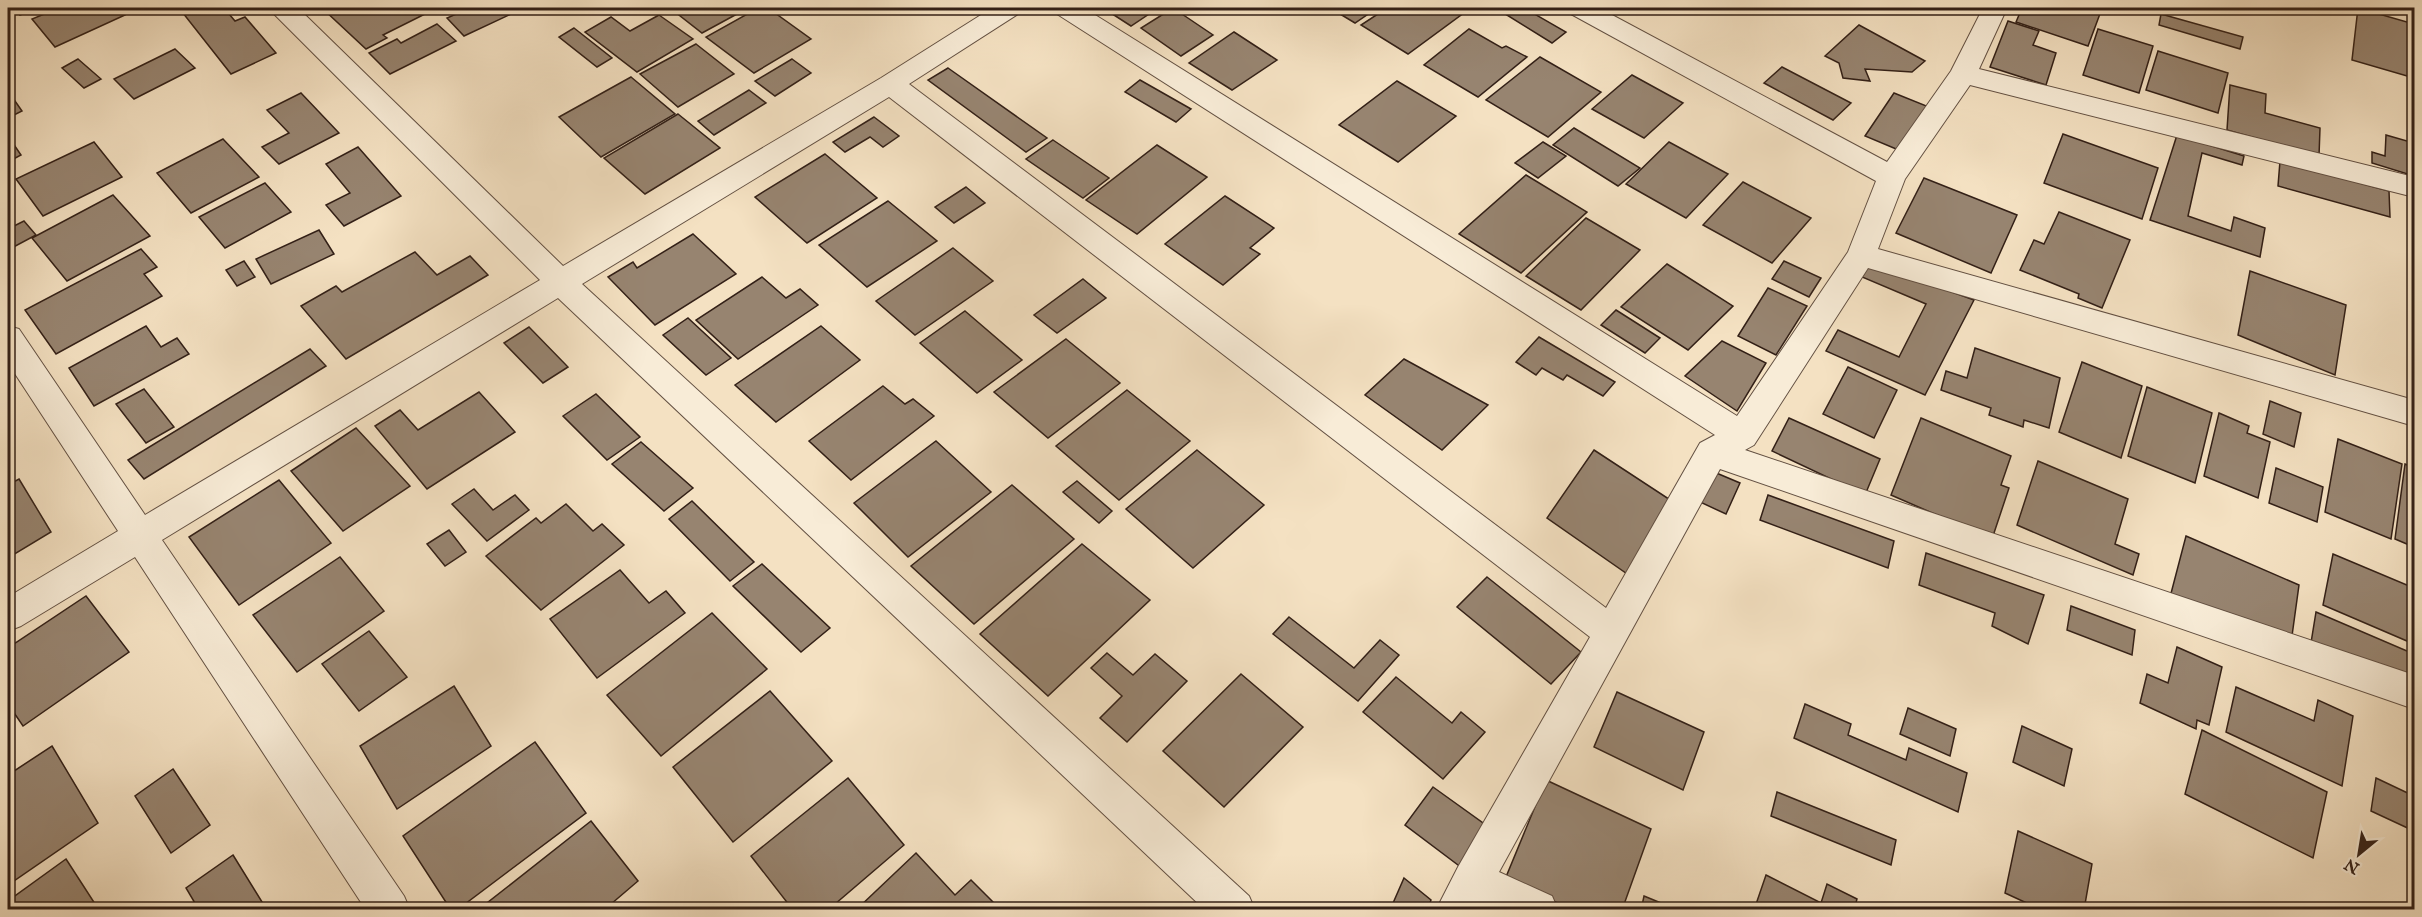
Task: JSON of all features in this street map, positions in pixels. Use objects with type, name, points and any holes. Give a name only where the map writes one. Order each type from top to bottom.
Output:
[{"type":"street","points":[[283,8],[559,281],[1235,909]]},
{"type":"street","points":[[8,615],[559,281],[890,84],[1009,8]]},
{"type":"street","points":[[1066,8],[1742,436]]},
{"type":"street","points":[[1580,8],[1892,177]]},
{"type":"street","points":[[1538,909],[1464,895],[1712,453],[1742,436],[1793,362],[1861,255],[1892,177],[1963,74],[1995,8]]},
{"type":"street","points":[[1963,74],[2415,187]]},
{"type":"street","points":[[890,84],[1611,632]]},
{"type":"street","points":[[1861,255],[2415,413]]},
{"type":"street","points":[[8,338],[390,909]]},
{"type":"street","points":[[1712,453],[2415,692]]},
{"type":"building","points":[[14,8],[38,8],[20,15]]},
{"type":"building","points":[[59,8],[118,8],[125,15],[55,47],[32,19]]},
{"type":"building","points":[[179,8],[224,8],[235,21],[245,17],[276,53],[231,74]]},
{"type":"building","points":[[322,8],[431,8],[433,10],[383,35],[387,38],[366,49]]},
{"type":"building","points":[[470,8],[524,8],[464,36],[447,18]]},
{"type":"building","points":[[670,8],[748,8],[702,33]]},
{"type":"building","points":[[758,8],[768,8],[811,39],[754,73],[706,37]]},
{"type":"building","points":[[1103,8],[1158,8],[1131,26]]},
{"type":"building","points":[[1173,8],[1213,35],[1181,56],[1141,28]]},
{"type":"building","points":[[1330,8],[1377,8],[1355,23]]},
{"type":"building","points":[[1387,8],[1448,8],[1461,15],[1408,54],[1361,25]]},
{"type":"building","points":[[1509,8],[1524,8],[1566,32],[1552,43],[1502,12]]},
{"type":"building","points":[[2022,8],[2090,8],[2101,11],[2088,46],[2016,22]]},
{"type":"building","points":[[2358,8],[2414,24],[2414,78],[2352,60]]},
{"type":"building","points":[[2161,14],[2243,37],[2240,49],[2159,25]]},
{"type":"building","points":[[659,15],[693,39],[637,72],[585,32],[611,17],[630,31]]},
{"type":"building","points":[[2008,21],[2039,31],[2033,45],[2056,53],[2046,85],[1990,67]]},
{"type":"building","points":[[437,24],[456,41],[390,74],[369,53],[397,39],[401,43]]},
{"type":"building","points":[[1859,25],[1925,61],[1912,72],[1865,69],[1870,81],[1843,78],[1839,63],[1825,56]]},
{"type":"building","points":[[574,28],[612,58],[597,67],[559,37]]},
{"type":"building","points":[[1469,29],[1502,48],[1506,46],[1527,57],[1478,97],[1424,65]]},
{"type":"building","points":[[2098,29],[2153,46],[2139,93],[2083,75]]},
{"type":"building","points":[[1234,32],[1277,60],[1232,90],[1189,63]]},
{"type":"building","points":[[696,44],[734,74],[678,107],[640,74]]},
{"type":"building","points":[[175,49],[195,68],[134,99],[114,79]]},
{"type":"building","points":[[2158,51],[2228,73],[2218,113],[2146,90]]},
{"type":"building","points":[[1540,57],[1601,92],[1548,137],[1486,100]]},
{"type":"building","points":[[78,59],[101,79],[84,88],[62,68]]},
{"type":"building","points":[[792,59],[811,73],[775,96],[755,81]]},
{"type":"building","points":[[1782,67],[1851,103],[1833,120],[1764,83]]},
{"type":"building","points":[[948,68],[1047,138],[1026,152],[928,80]]},
{"type":"building","points":[[1632,75],[1683,103],[1644,138],[1592,109]]},
{"type":"building","points":[[631,77],[675,114],[601,157],[559,117]]},
{"type":"building","points":[[1140,80],[1191,109],[1176,122],[1125,92]]},
{"type":"building","points":[[1397,81],[1456,116],[1398,162],[1339,125]]},
{"type":"building","points":[[2230,85],[2266,94],[2265,113],[2320,128],[2319,156],[2227,130]]},
{"type":"building","points":[[749,90],[766,103],[714,135],[698,121]]},
{"type":"building","points":[[8,91],[22,111],[8,118]]},
{"type":"building","points":[[301,93],[339,133],[279,164],[262,147],[289,133],[267,110]]},
{"type":"building","points":[[1894,93],[1929,107],[1901,151],[1865,136]]},
{"type":"building","points":[[678,114],[720,148],[645,194],[604,158]]},
{"type":"building","points":[[874,117],[899,136],[883,147],[870,137],[845,152],[833,142]]},
{"type":"building","points":[[1574,128],[1640,168],[1618,186],[1553,145]]},
{"type":"building","points":[[2063,134],[2158,168],[2142,219],[2044,183]]},
{"type":"building","points":[[2177,135],[2244,156],[2242,165],[2202,153],[2188,216],[2231,231],[2234,217],[2265,228],[2260,257],[2150,220]]},
{"type":"building","points":[[2386,135],[2414,143],[2414,176],[2372,163],[2372,152],[2385,156]]},
{"type":"building","points":[[8,136],[21,155],[8,162]]},
{"type":"building","points":[[223,139],[259,177],[191,213],[157,173]]},
{"type":"building","points":[[1053,140],[1109,178],[1083,198],[1026,159]]},
{"type":"building","points":[[94,142],[122,177],[43,216],[16,179]]},
{"type":"building","points":[[1543,142],[1566,156],[1538,178],[1515,163]]},
{"type":"building","points":[[1669,142],[1728,174],[1686,218],[1626,184]]},
{"type":"building","points":[[1157,145],[1207,177],[1137,234],[1086,200]]},
{"type":"building","points":[[358,147],[401,196],[344,226],[326,205],[350,193],[326,164]]},
{"type":"building","points":[[825,154],[877,198],[807,243],[755,197]]},
{"type":"building","points":[[2280,161],[2389,191],[2390,217],[2278,186]]},
{"type":"building","points":[[1526,175],[1587,212],[1521,273],[1459,234]]},
{"type":"building","points":[[1924,178],[2017,215],[1991,273],[1896,233]]},
{"type":"building","points":[[1743,182],[1811,218],[1772,263],[1703,225]]},
{"type":"building","points":[[265,183],[291,212],[225,248],[199,217]]},
{"type":"building","points":[[966,187],[985,203],[954,223],[935,207]]},
{"type":"building","points":[[113,195],[150,236],[67,281],[32,238]]},
{"type":"building","points":[[1225,196],[1274,228],[1250,248],[1260,254],[1223,285],[1165,244]]},
{"type":"building","points":[[888,201],[937,241],[867,287],[819,245]]},
{"type":"building","points":[[2059,212],[2130,240],[2102,308],[2078,298],[2079,294],[2020,270],[2034,240],[2044,244]]},
{"type":"building","points":[[1586,218],[1640,250],[1581,310],[1526,276]]},
{"type":"building","points":[[24,221],[36,235],[8,250],[8,229]]},
{"type":"building","points":[[319,230],[334,254],[271,284],[256,259]]},
{"type":"building","points":[[693,234],[736,274],[655,325],[608,277],[633,262],[637,268]]},
{"type":"building","points":[[953,248],[993,281],[915,335],[876,301]]},
{"type":"building","points":[[141,249],[157,267],[144,274],[162,296],[56,354],[25,310]]},
{"type":"building","points":[[415,252],[437,275],[470,256],[488,275],[346,359],[301,306],[336,286],[342,292]]},
{"type":"building","points":[[244,261],[255,277],[237,286],[226,270]]},
{"type":"building","points":[[1784,261],[1821,278],[1809,297],[1772,279]]},
{"type":"building","points":[[1870,262],[1974,300],[1925,395],[1826,351],[1838,330],[1899,357],[1926,304],[1862,277]]},
{"type":"building","points":[[1667,264],[1733,306],[1688,350],[1621,307]]},
{"type":"building","points":[[2250,271],[2346,305],[2335,375],[2238,335]]},
{"type":"building","points":[[762,277],[786,298],[800,289],[818,305],[738,359],[696,320]]},
{"type":"building","points":[[1083,279],[1106,298],[1057,333],[1034,315]]},
{"type":"building","points":[[1768,288],[1807,306],[1776,355],[1738,336]]},
{"type":"building","points":[[1616,310],[1660,338],[1645,353],[1601,325]]},
{"type":"building","points":[[965,311],[1022,360],[977,393],[920,343]]},
{"type":"building","points":[[688,318],[731,358],[706,375],[663,335]]},
{"type":"building","points":[[146,326],[161,347],[177,338],[189,354],[94,406],[69,368]]},
{"type":"building","points":[[821,326],[860,360],[776,422],[735,385]]},
{"type":"building","points":[[529,327],[568,367],[543,383],[504,343]]},
{"type":"building","points":[[1539,337],[1615,382],[1603,396],[1567,375],[1563,380],[1542,368],[1536,375],[1516,362]]},
{"type":"building","points":[[1066,339],[1120,383],[1048,438],[994,392]]},
{"type":"building","points":[[1722,341],[1766,363],[1737,411],[1685,376]]},
{"type":"building","points":[[1975,348],[2060,378],[2049,428],[2024,420],[2023,427],[1989,415],[1991,408],[1941,390],[1946,371],[1967,378]]},
{"type":"building","points":[[310,349],[326,366],[144,479],[128,460]]},
{"type":"building","points":[[1404,359],[1488,405],[1442,450],[1365,395]]},
{"type":"building","points":[[2082,362],[2142,386],[2121,458],[2059,432]]},
{"type":"building","points":[[1848,367],[1897,390],[1874,438],[1823,414]]},
{"type":"building","points":[[883,386],[905,404],[913,399],[934,416],[851,480],[809,441]]},
{"type":"building","points":[[2147,387],[2212,413],[2195,483],[2128,456]]},
{"type":"building","points":[[144,389],[174,427],[146,443],[116,404]]},
{"type":"building","points":[[1127,390],[1190,441],[1119,500],[1056,446]]},
{"type":"building","points":[[479,392],[515,432],[427,489],[375,426],[400,410],[418,430]]},
{"type":"building","points":[[596,394],[640,437],[607,460],[563,416]]},
{"type":"building","points":[[2270,401],[2301,413],[2294,447],[2263,434]]},
{"type":"building","points":[[2219,413],[2249,426],[2247,433],[2270,442],[2258,498],[2204,476]]},
{"type":"building","points":[[1789,418],[1880,459],[1865,495],[1772,451]]},
{"type":"building","points":[[1921,418],[2011,456],[2001,485],[2009,488],[1992,539],[1891,495]]},
{"type":"building","points":[[356,428],[410,486],[343,531],[291,471]]},
{"type":"building","points":[[2338,439],[2402,464],[2391,539],[2325,512]]},
{"type":"building","points":[[936,441],[991,492],[908,557],[854,503]]},
{"type":"building","points":[[641,442],[693,488],[664,511],[612,464]]},
{"type":"building","points":[[1197,450],[1264,505],[1193,568],[1126,509]]},
{"type":"building","points":[[1594,450],[1678,505],[1633,578],[1547,518]]},
{"type":"building","points":[[2038,461],[2128,499],[2115,544],[2139,554],[2133,575],[2017,525]]},
{"type":"building","points":[[2405,464],[2414,468],[2414,547],[2395,539]]},
{"type":"building","points":[[2276,468],[2323,487],[2317,522],[2269,503]]},
{"type":"building","points":[[1714,472],[1740,483],[1726,514],[1700,502]]},
{"type":"building","points":[[19,479],[51,532],[8,558],[8,485]]},
{"type":"building","points":[[279,480],[331,543],[239,605],[189,537]]},
{"type":"building","points":[[1077,481],[1112,511],[1099,523],[1063,492]]},
{"type":"building","points":[[1012,485],[1074,539],[974,624],[911,566]]},
{"type":"building","points":[[474,489],[493,510],[515,495],[529,510],[487,541],[452,504]]},
{"type":"building","points":[[1768,495],[1894,541],[1888,568],[1760,520]]},
{"type":"building","points":[[692,501],[754,562],[730,581],[669,519]]},
{"type":"building","points":[[566,504],[593,531],[602,524],[624,545],[541,610],[486,556],[536,518],[541,523]]},
{"type":"building","points":[[449,530],[466,552],[445,566],[427,544]]},
{"type":"building","points":[[2186,536],[2299,585],[2291,643],[2169,601]]},
{"type":"building","points":[[1082,544],[1150,600],[1048,696],[980,634]]},
{"type":"building","points":[[1926,553],[2044,595],[2028,644],[1992,626],[1995,613],[1919,585]]},
{"type":"building","points":[[2333,554],[2414,588],[2414,644],[2323,605]]},
{"type":"building","points":[[340,557],[384,611],[297,672],[253,615]]},
{"type":"building","points":[[762,564],[830,628],[801,652],[733,586]]},
{"type":"building","points":[[620,570],[649,603],[666,591],[685,613],[597,678],[550,619]]},
{"type":"building","points":[[1487,577],[1581,652],[1551,684],[1457,607]]},
{"type":"building","points":[[86,596],[129,652],[23,726],[8,704],[8,648]]},
{"type":"building","points":[[2071,606],[2135,630],[2132,655],[2067,630]]},
{"type":"building","points":[[2316,612],[2414,654],[2414,686],[2310,649]]},
{"type":"building","points":[[712,613],[767,669],[661,756],[607,695]]},
{"type":"building","points":[[1289,617],[1354,668],[1380,640],[1399,655],[1358,701],[1273,634]]},
{"type":"building","points":[[369,631],[407,677],[359,711],[322,664]]},
{"type":"building","points":[[2177,647],[2222,667],[2209,725],[2197,720],[2196,729],[2140,703],[2147,674],[2168,683]]},
{"type":"building","points":[[1107,653],[1133,675],[1155,654],[1187,681],[1127,742],[1100,718],[1122,696],[1091,668]]},
{"type":"building","points":[[1241,674],[1303,727],[1224,807],[1163,751]]},
{"type":"building","points":[[1396,677],[1452,723],[1461,712],[1485,732],[1443,779],[1363,712]]},
{"type":"building","points":[[454,686],[491,746],[397,809],[360,746]]},
{"type":"building","points":[[2236,687],[2314,721],[2318,700],[2353,716],[2342,786],[2226,732]]},
{"type":"building","points":[[770,691],[832,761],[733,842],[673,767]]},
{"type":"building","points":[[1617,692],[1704,732],[1683,790],[1594,747]]},
{"type":"building","points":[[1805,704],[1851,724],[1848,735],[1906,760],[1909,748],[1967,773],[1958,812],[1794,738]]},
{"type":"building","points":[[1908,708],[1956,729],[1950,756],[1900,734]]},
{"type":"building","points":[[2022,726],[2072,749],[2064,786],[2013,762]]},
{"type":"building","points":[[2202,730],[2327,792],[2313,858],[2185,794]]},
{"type":"building","points":[[535,742],[586,813],[457,910],[451,910],[403,836]]},
{"type":"building","points":[[52,746],[98,823],[8,885],[8,775]]},
{"type":"building","points":[[173,769],[210,825],[171,853],[135,796]]},
{"type":"building","points":[[848,778],[904,845],[828,910],[793,910],[751,856]]},
{"type":"building","points":[[2376,778],[2414,796],[2414,831],[2371,811]]},
{"type":"building","points":[[1546,780],[1651,829],[1622,910],[1571,910],[1506,877]]},
{"type":"building","points":[[1433,787],[1490,828],[1462,868],[1405,825]]},
{"type":"building","points":[[1777,792],[1896,840],[1891,865],[1771,816]]},
{"type":"building","points":[[591,821],[638,881],[604,910],[492,910],[487,903]]},
{"type":"building","points":[[2018,831],[2092,864],[2084,910],[2042,910],[2005,893]]},
{"type":"building","points":[[916,853],[955,895],[971,880],[993,902],[985,910],[856,910]]},
{"type":"building","points":[[233,855],[267,910],[199,910],[186,888]]},
{"type":"building","points":[[66,859],[99,910],[8,910],[8,901]]},
{"type":"building","points":[[1766,875],[1821,903],[1827,884],[1857,899],[1854,910],[1754,910]]},
{"type":"building","points":[[1404,878],[1431,900],[1427,910],[1390,910]]},
{"type":"building","points":[[1644,896],[1678,910],[1641,910]]}]
